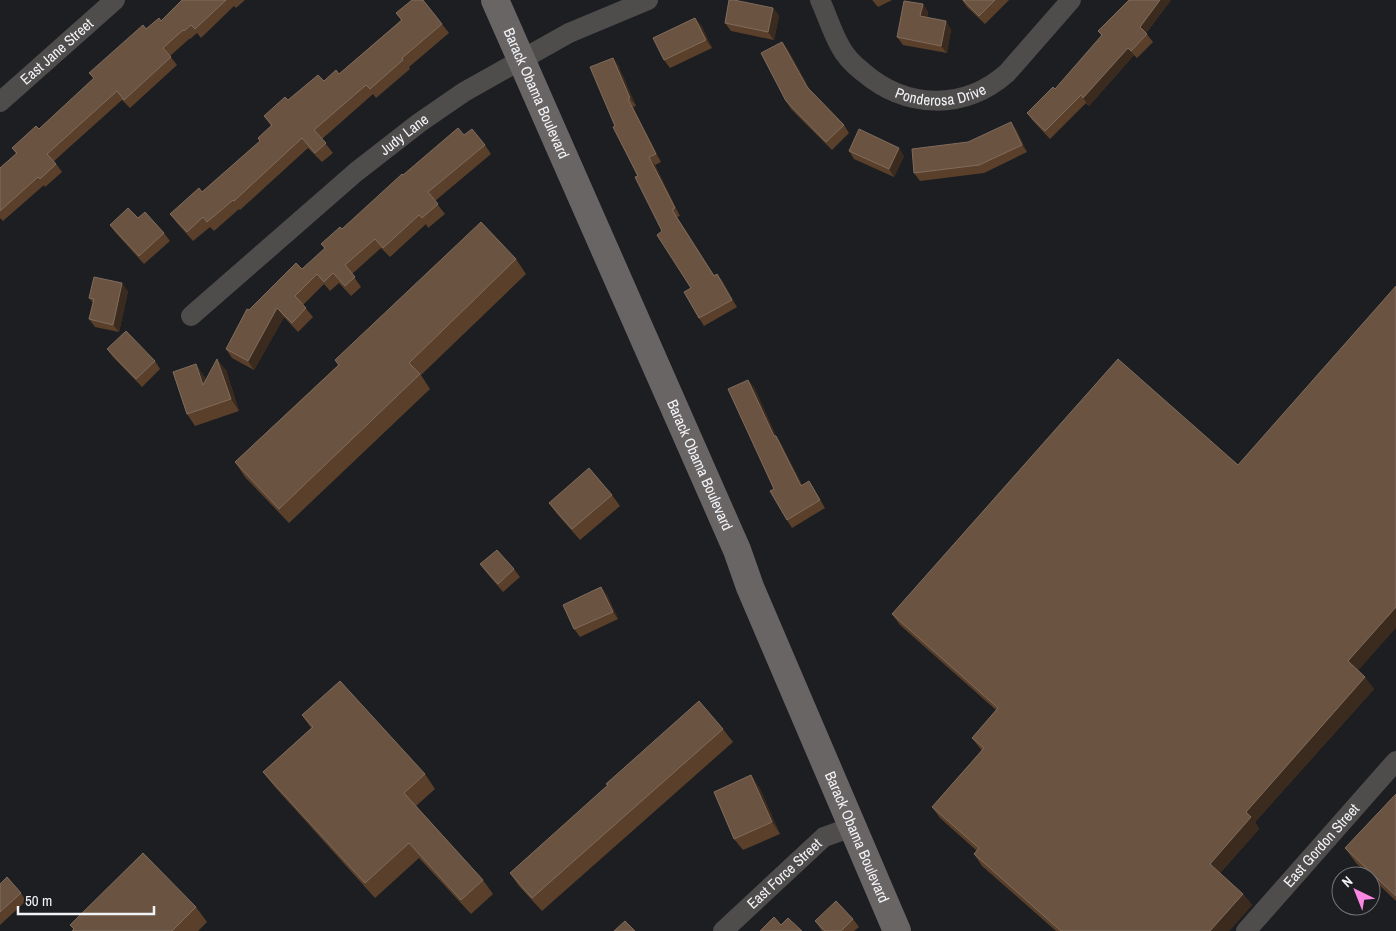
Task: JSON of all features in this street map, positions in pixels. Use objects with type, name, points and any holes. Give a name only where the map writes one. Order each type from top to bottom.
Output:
[{"type":"main road","name":"Barack Obama Boulevard","points":[[495,0],[737,550],[750,587],[897,931]]},
{"type":"street","name":"East Jane Street","points":[[0,102],[115,0]]},
{"type":"street","name":"Judy Lane","points":[[191,316],[356,172],[411,129],[464,92],[569,34],[648,0]]},
{"type":"street","name":"Ponderosa Drive","points":[[820,0],[840,46],[856,66],[876,83],[911,98],[931,102],[952,100],[978,92],[996,82],[1072,0]]},
{"type":"street","name":"East Gordon Street","points":[[1246,931],[1396,761]]},
{"type":"street","name":"East Force Street","points":[[723,931],[824,838],[852,827]]},
{"type":"building","points":[[182,0],[226,0],[195,29],[191,25],[163,48],[171,57],[124,100],[117,91],[47,154],[56,164],[40,179],[38,177],[0,211],[0,168],[17,153],[12,148],[36,126],[39,129],[94,78],[89,73],[143,25],[146,29],[159,18],[161,21]]},
{"type":"building","points":[[412,0],[423,0],[442,24],[402,58],[403,60],[370,89],[366,85],[314,130],[326,143],[315,153],[302,138],[234,201],[207,222],[203,217],[187,232],[170,214],[199,188],[202,192],[260,141],[258,138],[272,125],[264,116],[285,97],[288,100],[318,75],[324,81],[336,70],[339,74],[402,20],[396,13]]},
{"type":"building","points":[[729,0],[773,8],[768,32],[725,23]]},
{"type":"building","points":[[963,0],[995,0],[979,16]]},
{"type":"building","points":[[1129,0],[1160,0],[1140,27],[1147,34],[1131,51],[1128,48],[1083,98],[1081,95],[1045,131],[1027,113],[1053,87],[1055,89],[1102,35],[1098,31]]},
{"type":"building","points":[[904,1],[923,4],[920,16],[946,21],[941,46],[897,37]]},
{"type":"building","points":[[695,18],[706,40],[664,60],[653,38]]},
{"type":"building","points":[[782,42],[807,87],[844,125],[826,142],[786,101],[761,53]]},
{"type":"building","points":[[613,58],[630,98],[628,99],[656,154],[649,157],[675,208],[672,210],[714,276],[717,274],[732,300],[699,318],[684,292],[691,288],[657,235],[662,231],[635,177],[638,176],[613,127],[615,126],[590,67]]},
{"type":"building","points":[[1011,122],[1022,145],[979,165],[914,173],[912,149],[968,142]]},
{"type":"building","points":[[458,128],[464,135],[472,129],[485,145],[428,192],[438,204],[422,218],[419,215],[383,248],[375,239],[345,265],[355,277],[345,286],[333,273],[324,282],[317,274],[295,296],[306,308],[292,323],[277,308],[248,361],[226,349],[247,309],[249,310],[296,263],[302,269],[325,248],[321,244],[340,227],[342,229],[402,174]]},
{"type":"building","points":[[859,129],[899,148],[889,169],[849,151]]},
{"type":"building","points":[[128,208],[138,218],[145,212],[164,233],[139,256],[110,225]]},
{"type":"building","points":[[481,222],[516,259],[409,363],[420,374],[279,509],[235,462],[339,365],[335,360]]},
{"type":"building","points":[[94,277],[122,283],[113,325],[89,319],[94,299],[89,298]]},
{"type":"building","points":[[1396,286],[1396,607],[1348,661],[1365,677],[1246,812],[1251,817],[1210,864],[1243,894],[1210,931],[1061,931],[974,854],[979,848],[932,807],[984,748],[972,738],[998,708],[892,614],[1118,359],[1238,465]]},
{"type":"building","points":[[126,331],[155,361],[136,379],[107,349]]},
{"type":"building","points":[[217,359],[231,399],[187,414],[173,372],[196,364],[203,385]]},
{"type":"building","points":[[748,380],[774,436],[776,436],[801,486],[809,481],[820,500],[787,520],[770,491],[774,489],[728,389]]},
{"type":"building","points":[[589,468],[612,495],[572,529],[549,503]]},
{"type":"building","points":[[497,550],[514,569],[498,584],[480,564]]},
{"type":"building","points":[[601,587],[613,612],[574,629],[563,605]]},
{"type":"building","points":[[340,681],[425,774],[404,793],[483,880],[461,900],[409,843],[365,883],[263,772],[313,727],[302,715]]},
{"type":"building","points":[[699,701],[723,729],[532,898],[510,873]]},
{"type":"building","points":[[751,775],[772,822],[734,839],[714,792]]},
{"type":"building","points":[[1396,794],[1396,896],[1381,882],[1381,866],[1364,866],[1345,848]]},
{"type":"building","points":[[143,853],[196,907],[172,931],[72,931],[74,929],[70,925]]},
{"type":"building","points":[[7,877],[21,893],[0,912],[0,884]]},
{"type":"building","points":[[836,901],[853,919],[841,931],[825,931],[815,921]]},
{"type":"building","points":[[774,917],[781,925],[788,918],[802,931],[760,931]]},
{"type":"building","points":[[625,921],[635,931],[614,931]]}]
